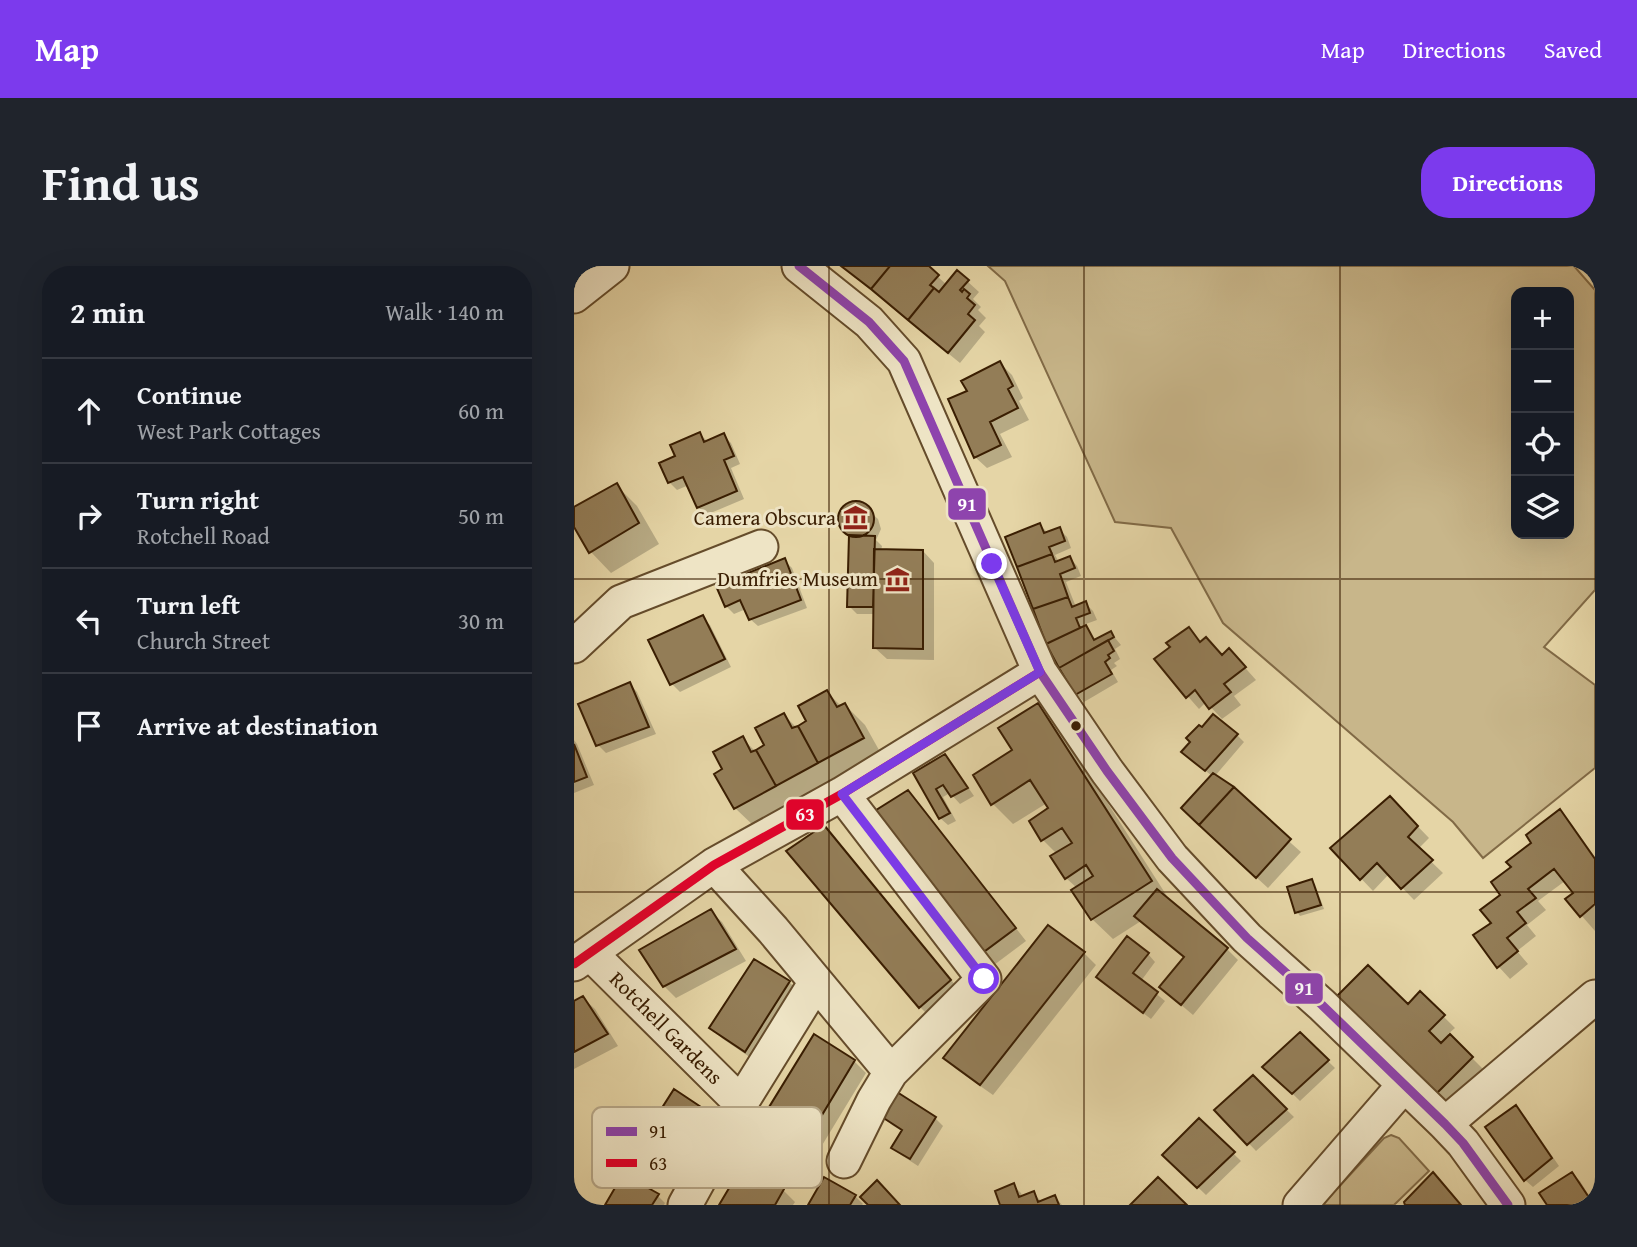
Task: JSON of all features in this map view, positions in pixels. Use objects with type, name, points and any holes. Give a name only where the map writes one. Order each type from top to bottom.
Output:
[{"type":"street","points":[[574,296],[612,266]]},
{"type":"street","points":[[799,266],[869,322],[904,361],[1040,672],[1107,771],[1172,858],[1247,938],[1322,1005],[1445,1124],[1463,1143],[1508,1205]]},
{"type":"street","points":[[574,646],[621,602],[761,547]]},
{"type":"street","points":[[582,959],[714,865],[842,794],[1040,672]]},
{"type":"street","points":[[842,794],[984,979],[891,1072],[844,1161]]},
{"type":"street","points":[[714,865],[773,930],[891,1072]]},
{"type":"street","name":"Rotchell Gardens","points":[[582,959],[741,1103]]},
{"type":"street","name":"Rotchell Gardens","points":[[739,1107],[816,982]]},
{"type":"street","points":[[1445,1124],[1595,997]]},
{"type":"street","points":[[1300,1205],[1404,1086]]},
{"type":"street","name":"Rotchell Gardens","points":[[685,1205],[694,1188]]},
{"type":"shaded area","points":[[988,266],[1574,266],[1595,290],[1595,590],[1544,647],[1595,685],[1595,768],[1483,858],[1453,822],[1223,623],[1171,528],[1115,522],[1005,281]]},
{"type":"shaded area","points":[[1391,1135],[1399,1138],[1429,1171],[1394,1205],[1322,1205],[1384,1138]]},
{"type":"building","points":[[841,266],[890,266],[871,289]]},
{"type":"building","points":[[890,266],[929,266],[939,275],[930,285],[934,288],[908,320],[871,289]]},
{"type":"building","points":[[957,270],[969,280],[960,290],[962,292],[964,289],[970,294],[967,298],[975,305],[968,314],[975,320],[948,353],[908,320],[934,288],[939,292]]},
{"type":"building","points":[[1000,361],[1013,386],[1008,389],[1018,408],[990,422],[1001,445],[974,458],[948,399],[967,391],[961,381]]},
{"type":"building","points":[[700,432],[704,442],[724,433],[734,456],[724,460],[737,491],[697,508],[683,477],[668,483],[659,463],[675,456],[670,445]]},
{"type":"building","points":[[617,483],[639,523],[589,553],[574,527],[574,507]]},
{"type":"building","name":"Camera Obscura","points":[[856,501],[869,506],[874,519],[869,532],[856,537],[843,532],[838,519],[843,506]]},
{"type":"building","points":[[1040,523],[1044,533],[1060,527],[1065,541],[1049,547],[1052,554],[1017,567],[1005,537]]},
{"type":"building","points":[[849,535],[875,536],[873,607],[847,607]]},
{"type":"building","name":"Dumfries Museum","points":[[874,549],[923,550],[923,649],[873,648]]},
{"type":"building","points":[[1052,554],[1055,562],[1070,556],[1075,568],[1060,574],[1068,597],[1033,609],[1017,567]]},
{"type":"building","points":[[785,558],[801,600],[749,620],[740,600],[725,607],[716,586]]},
{"type":"building","points":[[1068,597],[1072,607],[1086,601],[1090,613],[1076,618],[1080,628],[1046,644],[1033,609]]},
{"type":"building","points":[[703,615],[725,659],[670,685],[648,640]]},
{"type":"building","points":[[1086,625],[1094,640],[1111,631],[1114,637],[1059,668],[1046,644]]},
{"type":"building","points":[[1189,627],[1200,642],[1206,637],[1222,655],[1229,648],[1246,667],[1224,684],[1231,692],[1209,709],[1195,690],[1186,698],[1154,659],[1170,647],[1166,643]]},
{"type":"building","points":[[1108,640],[1114,651],[1108,655],[1110,658],[1105,662],[1112,674],[1075,695],[1059,668]]},
{"type":"building","points":[[630,682],[649,727],[596,746],[578,704]]},
{"type":"building","points":[[827,690],[837,707],[845,703],[864,738],[818,763],[798,726],[806,721],[798,706]]},
{"type":"building","points":[[1038,703],[1152,881],[1091,920],[1071,890],[1093,876],[1086,865],[1065,879],[1050,856],[1072,843],[1062,828],[1041,841],[1029,821],[1048,808],[1030,780],[991,805],[973,775],[1012,750],[998,728]]},
{"type":"building","points":[[784,713],[792,728],[798,726],[818,763],[776,786],[756,750],[764,745],[755,728]]},
{"type":"building","points":[[1213,714],[1238,734],[1205,771],[1181,752],[1190,742],[1186,738],[1199,725],[1202,727]]},
{"type":"building","points":[[743,736],[751,752],[756,750],[776,786],[734,809],[714,774],[722,769],[713,752]]},
{"type":"building","points":[[574,744],[587,777],[574,782]]},
{"type":"building","points":[[945,754],[968,788],[951,797],[943,785],[936,789],[950,813],[939,819],[913,773]]},
{"type":"building","points":[[1213,773],[1234,787],[1199,825],[1181,808]]},
{"type":"building","points":[[1234,787],[1291,839],[1256,878],[1199,825]]},
{"type":"building","points":[[908,790],[1016,928],[981,954],[873,812]]},
{"type":"building","points":[[1390,796],[1418,826],[1408,837],[1433,860],[1401,889],[1377,863],[1360,880],[1330,848]]},
{"type":"building","points":[[1560,809],[1595,859],[1595,904],[1580,917],[1565,899],[1573,893],[1554,869],[1528,889],[1536,898],[1517,912],[1526,923],[1507,938],[1518,951],[1497,968],[1473,935],[1491,923],[1480,910],[1500,895],[1491,882],[1511,867],[1506,862],[1531,843],[1526,835]]},
{"type":"building","points":[[824,825],[951,980],[919,1008],[786,851]]},
{"type":"building","points":[[1312,879],[1321,905],[1295,913],[1287,887]]},
{"type":"building","points":[[1157,889],[1228,948],[1181,1005],[1159,987],[1184,957],[1134,916]]},
{"type":"building","points":[[711,909],[736,949],[663,987],[639,950]]},
{"type":"building","points":[[1048,925],[1085,952],[980,1085],[943,1058]]},
{"type":"building","points":[[1127,936],[1149,953],[1133,973],[1158,992],[1143,1013],[1096,977]]},
{"type":"building","points":[[754,959],[790,981],[745,1052],[709,1028]]},
{"type":"building","points":[[1368,965],[1408,1004],[1420,991],[1445,1015],[1429,1031],[1441,1043],[1450,1034],[1473,1057],[1436,1094],[1336,997]]},
{"type":"building","points":[[583,996],[608,1034],[574,1052],[574,1001]]},
{"type":"building","points":[[1300,1032],[1329,1060],[1292,1094],[1262,1067]]},
{"type":"building","points":[[814,1034],[855,1060],[822,1115],[822,1107],[769,1107]]},
{"type":"building","points":[[1253,1075],[1287,1109],[1247,1145],[1214,1110]]},
{"type":"building","points":[[674,1089],[701,1107],[663,1107]]},
{"type":"building","points":[[897,1092],[936,1117],[910,1159],[891,1148],[902,1130],[882,1117]]},
{"type":"building","points":[[1516,1105],[1552,1158],[1524,1181],[1485,1127]]},
{"type":"building","points":[[1199,1118],[1235,1152],[1197,1188],[1162,1155]]},
{"type":"building","points":[[1433,1172],[1461,1205],[1405,1205],[1404,1202]]},
{"type":"building","points":[[1572,1172],[1594,1205],[1547,1205],[1539,1193]]},
{"type":"building","points":[[824,1177],[856,1195],[850,1205],[808,1205],[818,1188],[822,1188]]},
{"type":"building","points":[[1158,1177],[1187,1205],[1130,1205]]},
{"type":"building","points":[[877,1180],[900,1205],[868,1205],[860,1197]]},
{"type":"building","points":[[1014,1183],[1019,1197],[1034,1191],[1038,1202],[1055,1195],[1059,1205],[1000,1205],[995,1191]]},
{"type":"building","points":[[615,1188],[648,1188],[659,1194],[652,1205],[605,1205]]},
{"type":"building","points":[[729,1188],[784,1189],[775,1205],[719,1205]]},
{"type":"transit line","name":"91","points":[[799,266],[869,322],[904,361],[1040,672],[1107,771],[1172,858],[1247,938],[1322,1005],[1445,1124],[1463,1143],[1508,1205]]},
{"type":"transit line","name":"63","points":[[574,964],[714,865],[842,794],[1040,672]]},
{"type":"place","name":"Camera Obscura","points":[[856,518]]},
{"type":"place","name":"Dumfries Museum","points":[[898,579]]},
{"type":"route","points":[[984,979],[842,794],[1040,672],[992,564]]}]
